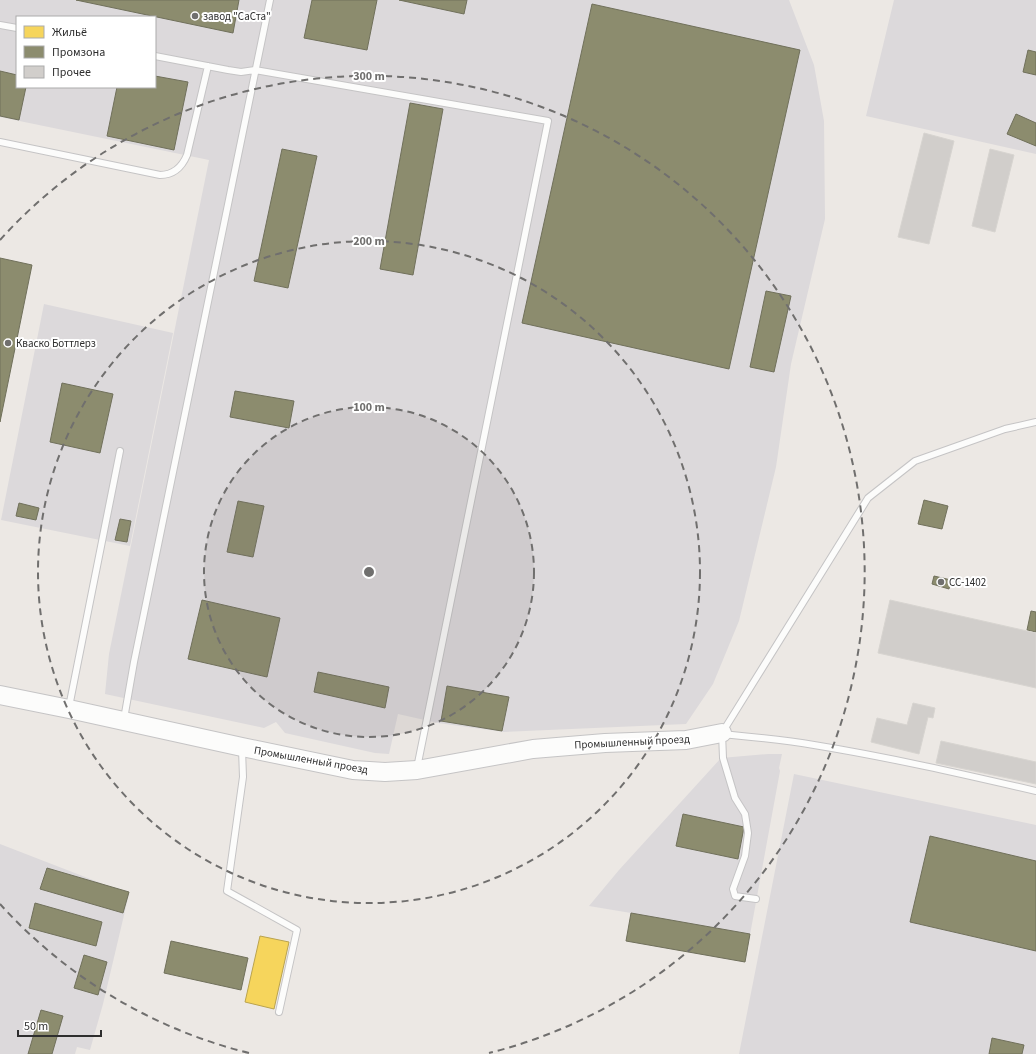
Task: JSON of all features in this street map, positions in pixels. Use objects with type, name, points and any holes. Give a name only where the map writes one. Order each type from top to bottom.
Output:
[{"type":"street","name":"Промышленный проезд","points":[[0,695],[242,748],[353,770],[385,772],[417,770],[533,749],[605,743],[686,740],[722,733]]},
{"type":"lane","points":[[123,721],[270,0]]},
{"type":"lane","points":[[0,25],[16,28]]},
{"type":"lane","points":[[156,56],[241,72],[255,70],[548,121],[417,770]]},
{"type":"lane","points":[[0,142],[160,175],[167,175],[175,171],[184,163],[208,66]]},
{"type":"lane","points":[[756,899],[735,896],[732,890],[745,856],[748,833],[745,814],[735,798],[723,758],[722,733],[868,498],[915,461],[1005,429],[1036,422]]},
{"type":"lane","points":[[69,709],[120,451]]},
{"type":"lane","points":[[722,733],[812,744],[939,768],[1036,792]]},
{"type":"lane","points":[[242,748],[243,777],[227,891],[297,930],[279,1012]]},
{"type":"shaded area","points":[[0,0],[789,0],[814,65],[824,121],[825,219],[791,364],[776,467],[739,621],[713,684],[686,724],[504,732],[438,723],[398,714],[389,754],[375,753],[285,733],[276,722],[264,728],[105,694],[109,654],[209,160],[0,117]]},
{"type":"shaded area","points":[[894,0],[1036,0],[1036,154],[866,116]]},
{"type":"shaded area","points":[[44,304],[173,333],[130,546],[1,520]]},
{"type":"shaded area","points":[[782,754],[745,962],[626,941],[631,913],[589,906],[619,870],[721,758]]},
{"type":"shaded area","points":[[794,774],[1036,825],[1036,1054],[739,1054]]},
{"type":"shaded area","points":[[0,844],[129,894],[103,1004],[90,1050],[77,1047],[75,1054],[0,1054]]},
{"type":"building: Жильё","points":[[260,936],[289,942],[274,1009],[245,1002]]},
{"type":"building: Промзона","name":"завод \"СаСта\"","points":[[76,0],[239,0],[233,33]]},
{"type":"building: Промзона","points":[[312,0],[377,0],[367,50],[304,38]]},
{"type":"building: Промзона","points":[[399,0],[467,0],[464,14]]},
{"type":"building: Промзона","points":[[592,4],[800,50],[729,369],[522,323]]},
{"type":"building: Промзона","points":[[1028,50],[1036,52],[1036,75],[1023,72]]},
{"type":"building: Промзона","points":[[0,71],[16,75],[16,88],[26,88],[19,120],[0,116]]},
{"type":"building: Промзона","points":[[156,76],[188,82],[174,150],[107,136],[117,88],[156,88]]},
{"type":"building: Промзона","points":[[410,103],[443,109],[413,275],[380,269]]},
{"type":"building: Промзона","points":[[1016,114],[1036,123],[1036,146],[1007,134]]},
{"type":"building: Промзона","points":[[282,149],[317,156],[288,288],[254,281]]},
{"type":"building: Промзона","name":"Кваско Боттлерз","points":[[0,258],[32,265],[0,422]]},
{"type":"building: Промзона","points":[[766,291],[791,296],[774,372],[750,367]]},
{"type":"building: Промзона","points":[[62,383],[113,394],[100,453],[50,442]]},
{"type":"building: Промзона","points":[[235,391],[294,401],[289,428],[230,417]]},
{"type":"building: Промзона","points":[[924,500],[948,506],[942,529],[918,524]]},
{"type":"building: Промзона","points":[[238,501],[264,506],[253,557],[227,552]]},
{"type":"building: Промзона","points":[[19,503],[39,508],[36,520],[16,516]]},
{"type":"building: Промзона","points":[[120,519],[131,521],[127,542],[115,540]]},
{"type":"building: Промзона","name":"СС-1402","points":[[934,576],[951,580],[949,589],[932,584]]},
{"type":"building: Промзона","points":[[202,600],[280,618],[267,677],[188,659]]},
{"type":"building: Промзона","points":[[1031,611],[1036,612],[1036,632],[1027,630]]},
{"type":"building: Промзона","points":[[318,672],[389,687],[385,708],[314,692]]},
{"type":"building: Промзона","points":[[447,686],[509,697],[502,731],[441,721]]},
{"type":"building: Промзона","points":[[683,814],[744,827],[738,859],[676,846]]},
{"type":"building: Промзона","points":[[930,836],[1036,861],[1036,951],[910,922]]},
{"type":"building: Промзона","points":[[47,868],[129,892],[123,913],[40,889]]},
{"type":"building: Промзона","points":[[35,903],[102,922],[96,946],[29,928]]},
{"type":"building: Промзона","points":[[631,913],[750,934],[745,962],[626,941]]},
{"type":"building: Промзона","points":[[171,941],[248,958],[241,990],[164,973]]},
{"type":"building: Промзона","points":[[84,955],[107,962],[98,995],[74,988]]},
{"type":"building: Промзона","points":[[41,1010],[63,1016],[52,1054],[28,1054]]},
{"type":"building: Промзона","points":[[992,1038],[1024,1045],[1022,1054],[989,1054]]},
{"type":"building: Прочее","points":[[924,133],[954,141],[929,244],[898,237]]},
{"type":"building: Прочее","points":[[990,149],[1014,155],[995,232],[972,226]]},
{"type":"building: Прочее","points":[[890,600],[1036,633],[1036,688],[878,653]]},
{"type":"building: Прочее","points":[[913,703],[935,708],[933,718],[928,717],[919,754],[871,742],[877,718],[907,725]]},
{"type":"building: Прочее","points":[[941,741],[1036,762],[1036,784],[936,763]]},
{"type":"place","name":"завод \"СаСта\"","points":[[195,16]]},
{"type":"place","name":"Кваско Боттлерз","points":[[8,343]]},
{"type":"place","name":"СС-1402","points":[[941,582]]}]
